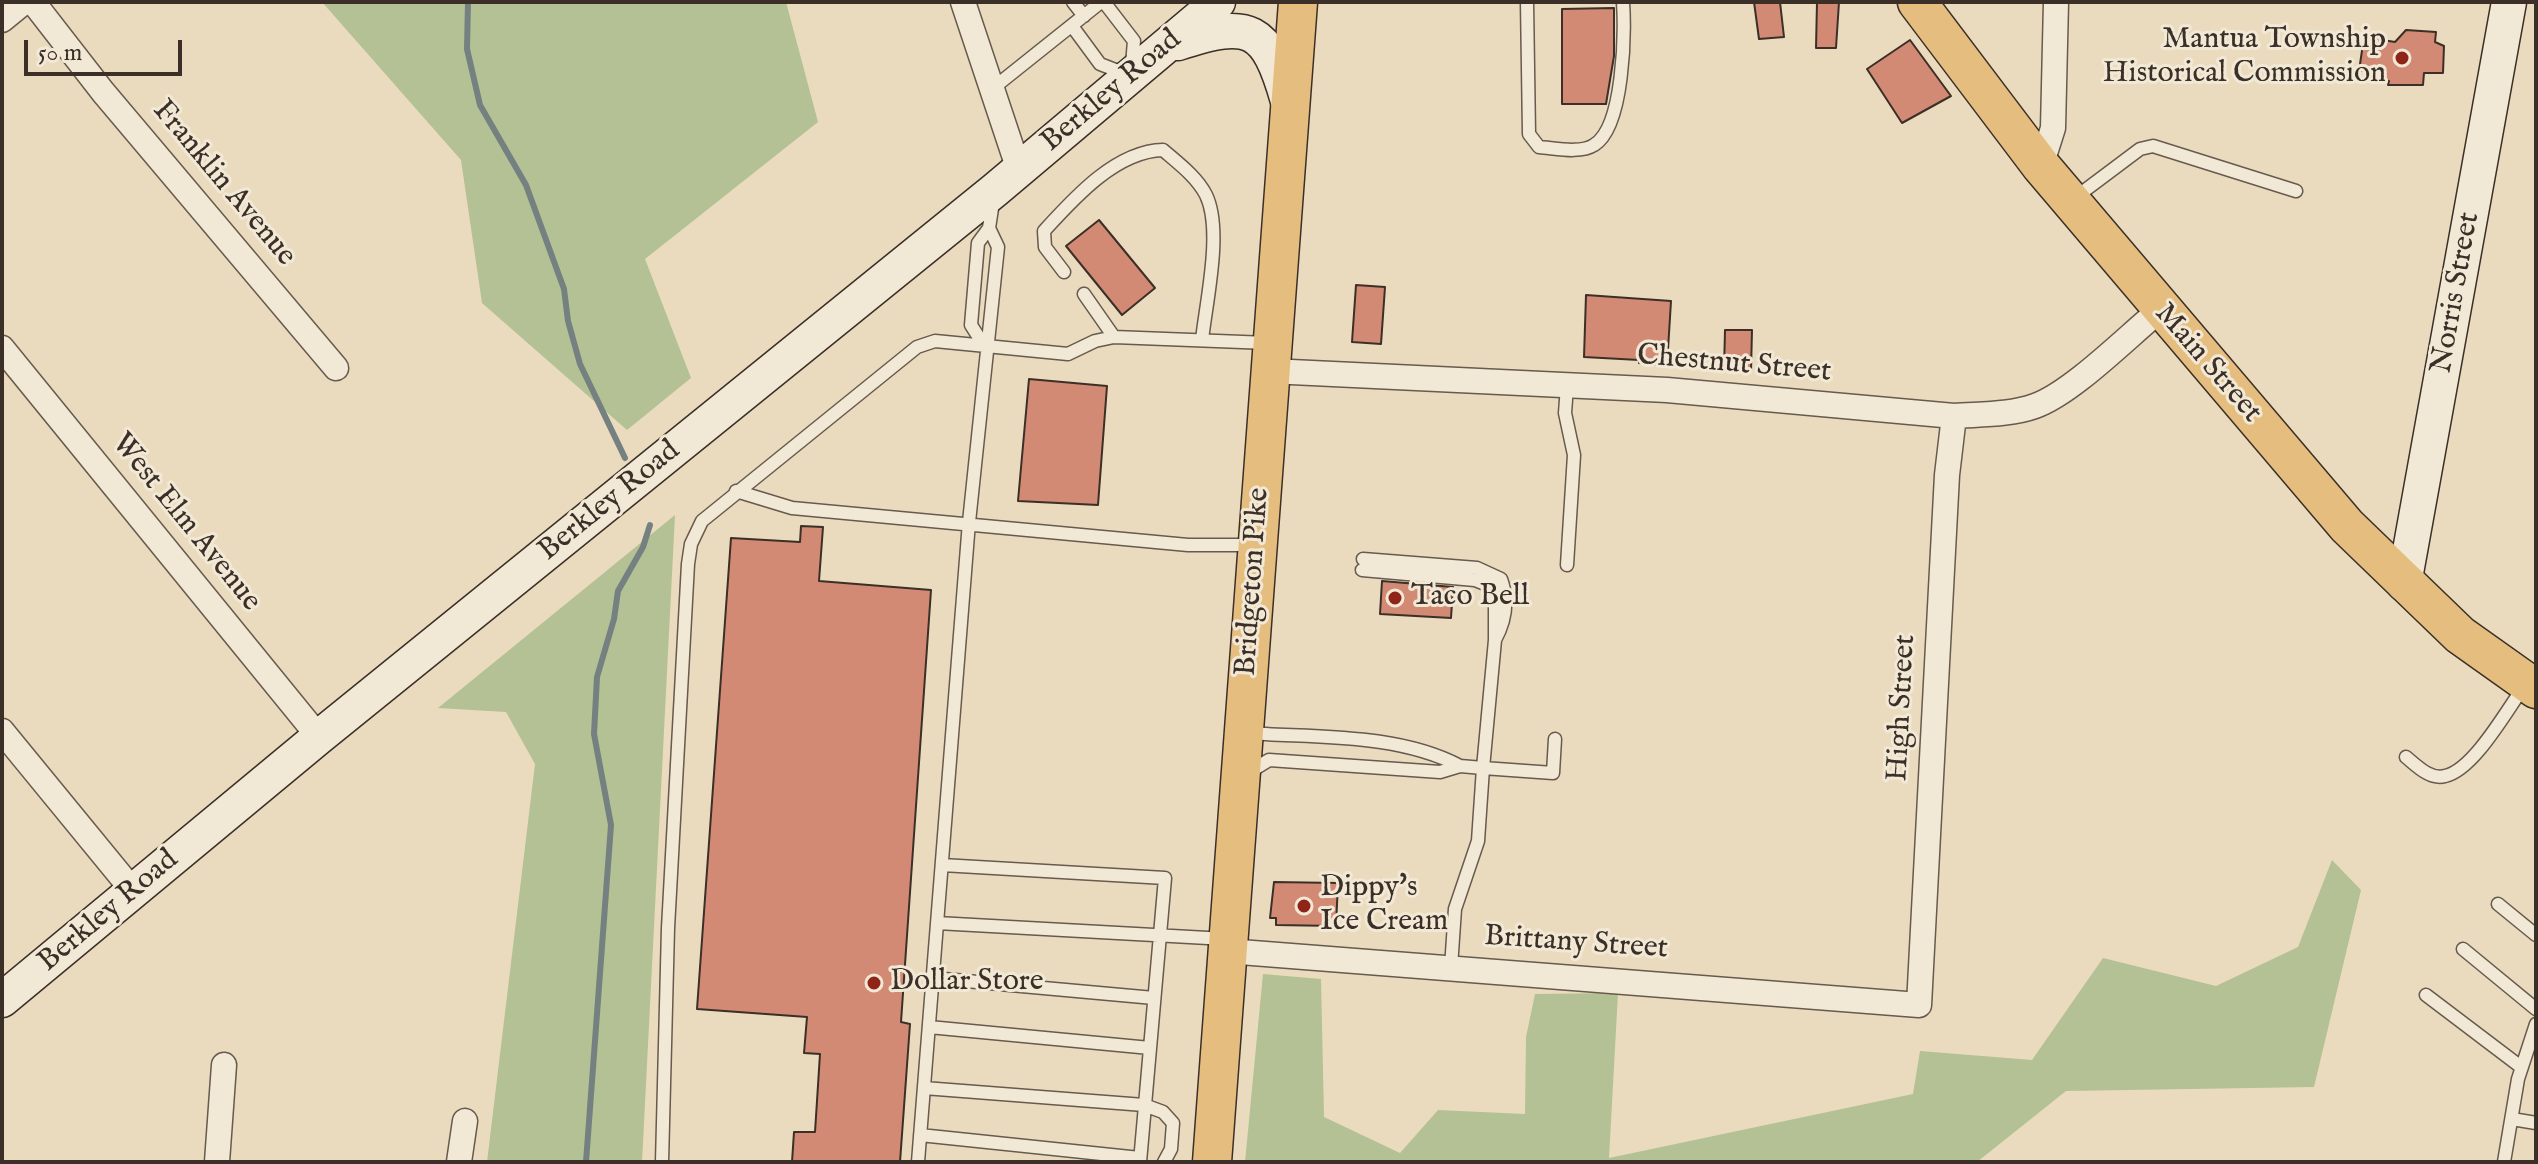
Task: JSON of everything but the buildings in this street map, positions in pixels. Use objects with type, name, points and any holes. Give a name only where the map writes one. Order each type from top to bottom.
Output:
[{"type":"main road","name":"Bridgeton Pike","points":[[1212,1162],[1298,2]]},
{"type":"main road","name":"Main Street","points":[[1917,2],[2070,202],[2347,526],[2460,635],[2531,686]]},
{"type":"main road","points":[[1948,41],[1954,2]]},
{"type":"street","points":[[2,20],[24,2]]},
{"type":"street","name":"Franklin Avenue","points":[[33,2],[103,92],[336,368]]},
{"type":"street","points":[[963,2],[992,89],[1007,180]]},
{"type":"street","name":"Berkley Road","points":[[2,1000],[319,737],[1007,180],[1218,2]]},
{"type":"street","points":[[2041,166],[2053,128],[2056,2]]},
{"type":"street","name":"Norris Street","points":[[2404,584],[2509,2]]},
{"type":"street","points":[[2521,2],[2536,5]]},
{"type":"street","points":[[1166,47],[1218,30],[1235,30],[1257,36],[1277,61],[1289,106]]},
{"type":"street","name":"Chestnut Street","points":[[1271,357],[1567,386],[1667,390],[1954,416],[2001,413],[2038,405],[2160,310]]},
{"type":"street","name":"West Elm Avenue","points":[[2,348],[319,737]]},
{"type":"street","name":"High Street","points":[[1919,1005],[1947,475],[1954,416]]},
{"type":"street","points":[[2,731],[134,892]]},
{"type":"street","name":"Brittany Street","points":[[1228,945],[1451,967],[1919,1005]]},
{"type":"street","points":[[217,1162],[224,1065]]},
{"type":"street","points":[[459,1162],[465,1121]]},
{"type":"lane","points":[[1073,2],[1084,16]]},
{"type":"lane","points":[[992,89],[1102,2],[1134,41],[1131,76],[1100,64],[1072,26]]},
{"type":"lane","points":[[1527,2],[1529,134],[1539,147],[1581,150],[1594,146],[1603,138],[1615,108],[1625,31],[1623,2]]},
{"type":"lane","points":[[2070,202],[2140,149],[2153,146],[2296,191]]},
{"type":"lane","points":[[1064,272],[1045,247],[1044,231],[1120,162],[1137,153],[1163,150],[1197,183],[1206,195],[1211,212],[1213,240],[1202,340]]},
{"type":"lane","points":[[985,347],[971,325],[978,243],[989,228],[1007,180]]},
{"type":"lane","points":[[918,1162],[969,522],[985,347],[991,332],[998,247],[989,228]]},
{"type":"lane","points":[[1084,294],[1114,337]]},
{"type":"lane","points":[[662,1162],[668,928],[688,564],[691,544],[702,521],[917,347],[935,341],[1068,354],[1095,341],[1114,337],[1202,340],[1271,357]]},
{"type":"lane","points":[[1567,386],[1565,413],[1574,455],[1567,565]]},
{"type":"lane","points":[[736,491],[792,508],[969,522],[1188,545],[1257,545]]},
{"type":"lane","points":[[1362,564],[1490,571],[1501,579],[1506,594],[1504,623],[1495,640],[1493,656],[1478,841],[1455,909],[1451,967]]},
{"type":"lane","points":[[2406,757],[2428,774],[2444,776],[2462,768],[2531,686]]},
{"type":"lane","points":[[1243,733],[1368,741],[1443,757],[1460,766]]},
{"type":"lane","points":[[1240,778],[1269,760],[1440,772],[1460,766],[1553,773],[1555,739]]},
{"type":"lane","points":[[920,1135],[1140,1160],[1165,878],[942,865]]},
{"type":"lane","points":[[2498,904],[2536,935]]},
{"type":"lane","points":[[937,923],[1160,935],[1228,945]]},
{"type":"lane","points":[[2463,949],[2536,1009]]},
{"type":"lane","points":[[933,978],[1154,998]]},
{"type":"lane","points":[[2426,995],[2521,1067]]},
{"type":"lane","points":[[2504,1162],[2521,1067],[2536,1024]]},
{"type":"lane","points":[[929,1027],[1150,1048]]},
{"type":"lane","points":[[924,1088],[1144,1105],[1163,1112],[1173,1123],[1171,1149],[1164,1162]]},
{"type":"lane","points":[[2512,1119],[2536,1123]]},
{"type":"green space","points":[[322,2],[786,2],[818,122],[645,259],[691,378],[627,430],[482,303],[461,160]]},
{"type":"green space","points":[[675,515],[642,1162],[487,1162],[535,764],[506,712],[438,708]]},
{"type":"green space","points":[[2332,860],[2361,890],[2314,1087],[2066,1091],[1977,1162],[1245,1162],[1263,974],[1321,979],[1324,1117],[1400,1153],[1438,1110],[1525,1114],[1526,1037],[1535,994],[1618,993],[1609,1158],[1913,1094],[1920,1051],[2032,1060],[2103,958],[2216,986],[2298,947]]},
{"type":"waterway","points":[[468,2],[467,49],[480,105],[526,185],[564,289],[568,321],[580,364],[625,458]]},
{"type":"waterway","points":[[586,1162],[611,825],[594,734],[597,677],[614,619],[618,591],[643,547],[650,525]]},
{"type":"place","name":"Mantua Township Historical Commission","points":[[2402,58]]},
{"type":"place","name":"Taco Bell","points":[[1395,598]]},
{"type":"place","name":"Dippy's Ice Cream","points":[[1304,906]]},
{"type":"place","name":"Dollar Store","points":[[874,983]]}]
